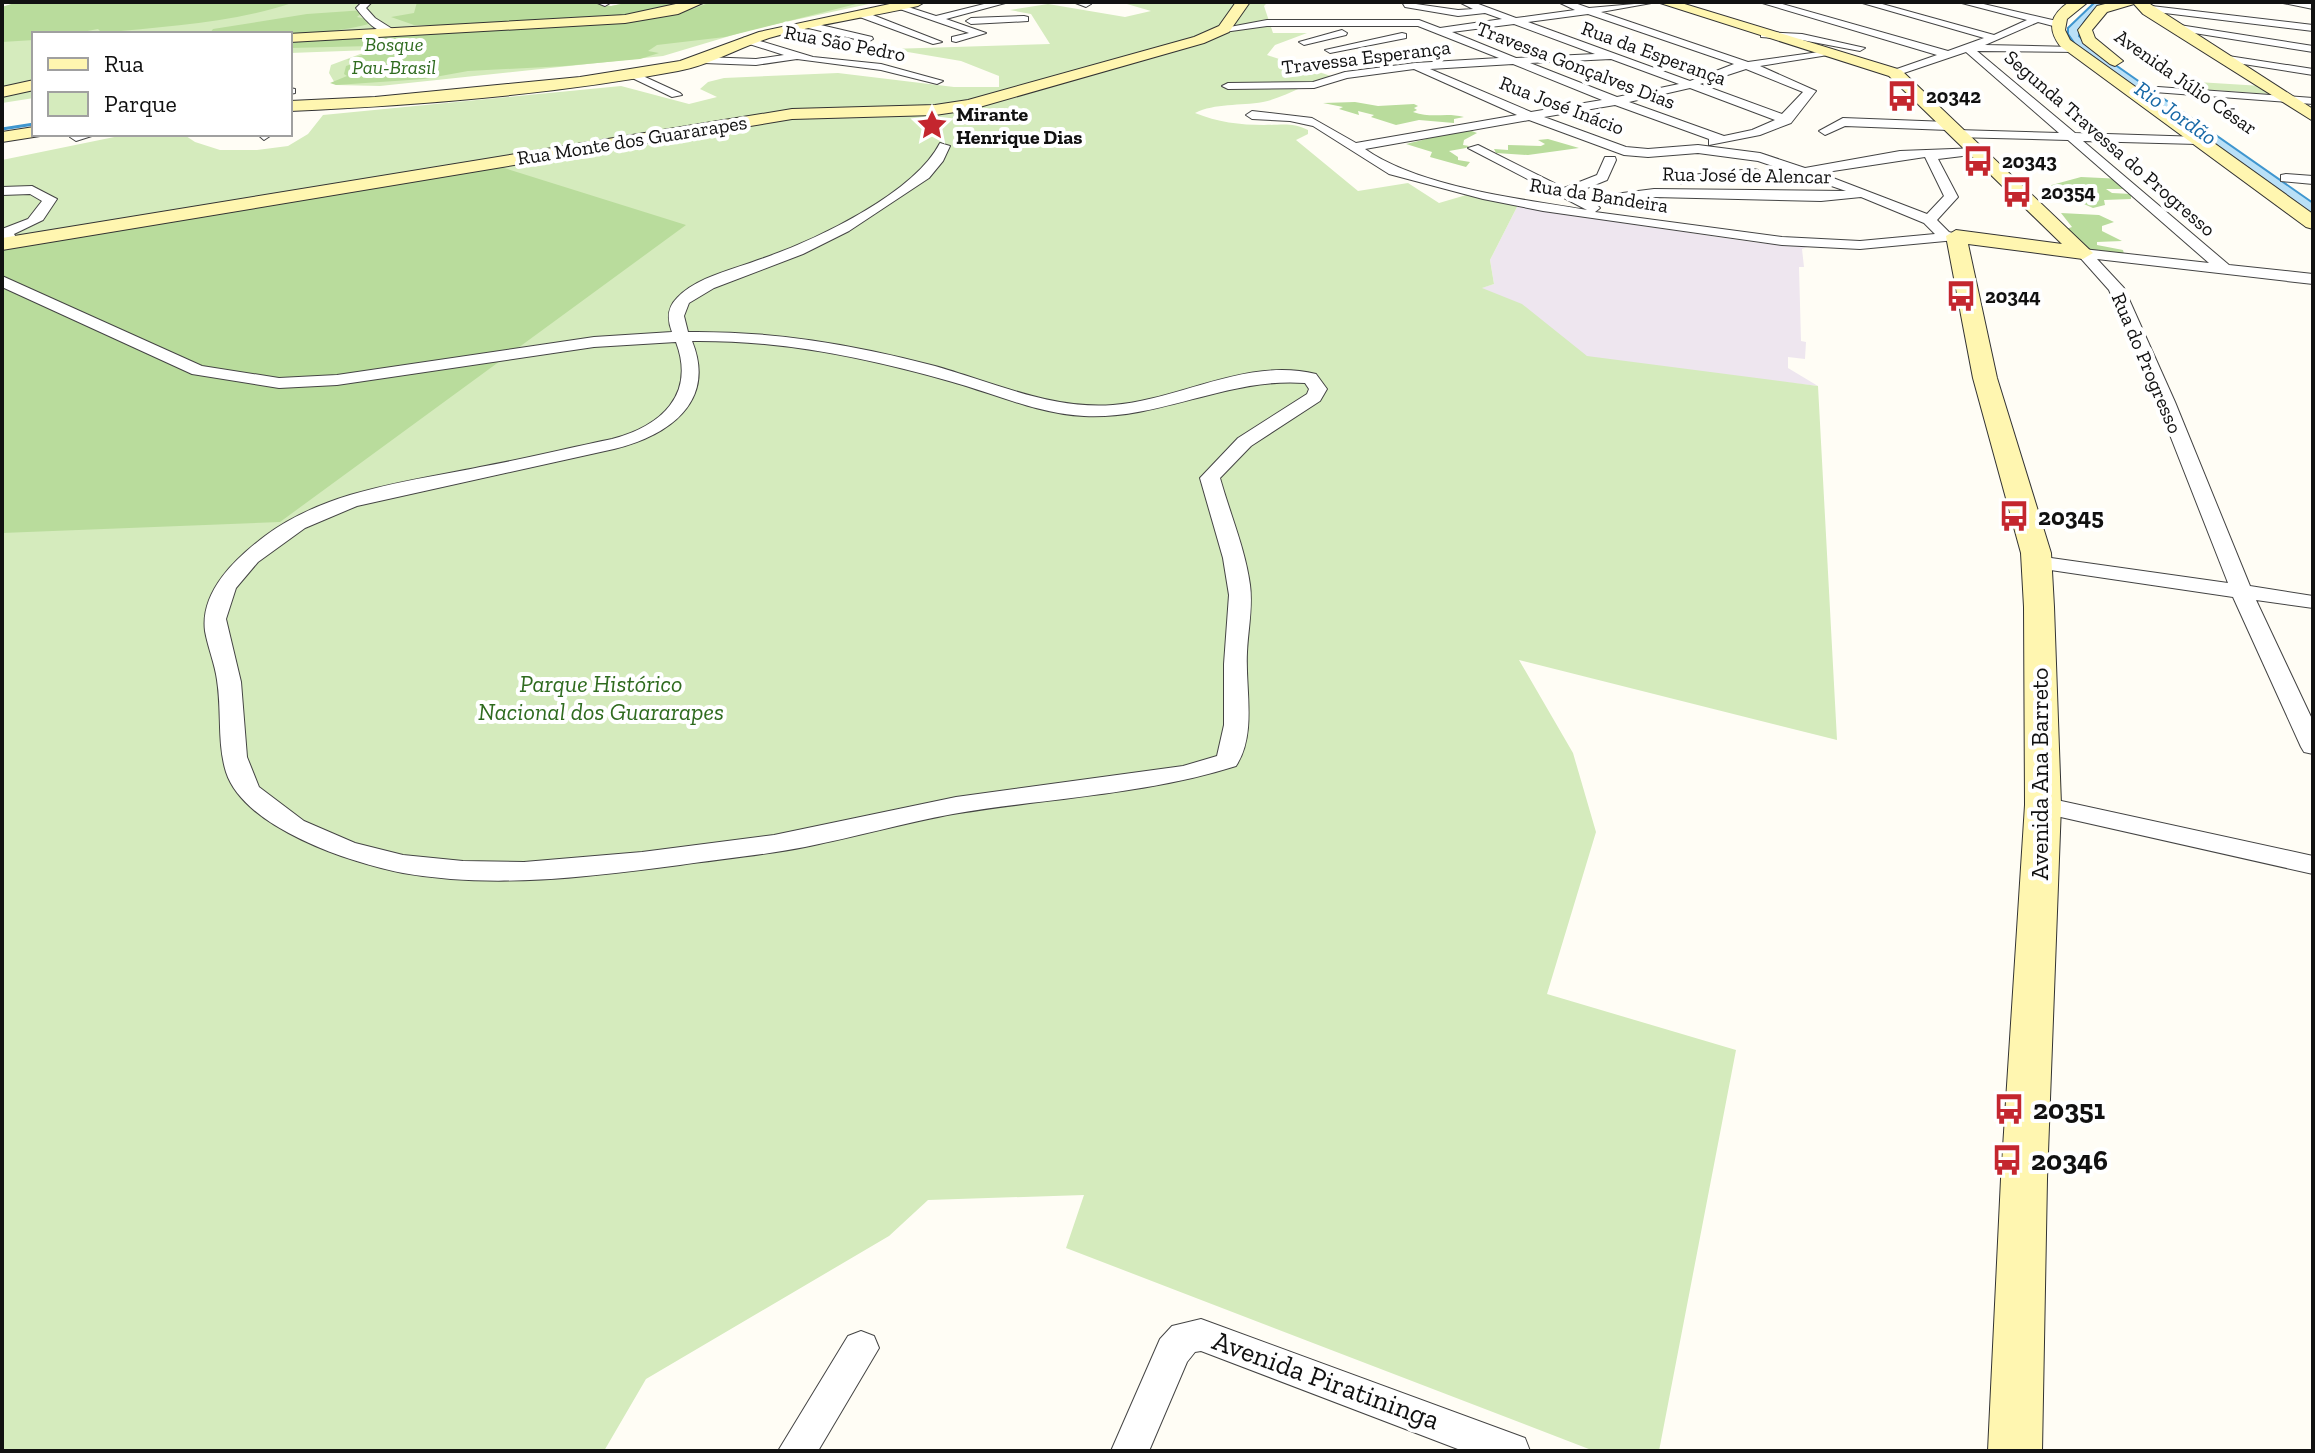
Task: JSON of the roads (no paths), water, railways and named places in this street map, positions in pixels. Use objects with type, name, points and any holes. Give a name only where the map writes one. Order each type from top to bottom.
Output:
[{"type":"street","points":[[367,2],[361,8],[371,20],[390,32]]},
{"type":"street","points":[[292,38],[625,19],[673,11],[698,2]]},
{"type":"street","points":[[704,60],[747,40],[918,2]]},
{"type":"street","points":[[937,17],[1004,2]]},
{"type":"street","points":[[1229,24],[1243,2]]},
{"type":"street","name":"Rua da Esperança","points":[[1464,2],[1787,120]]},
{"type":"street","points":[[1563,2],[1746,64],[1810,91],[1787,120],[1755,134],[1675,149]]},
{"type":"street","points":[[1326,48],[1652,2]]},
{"type":"street","points":[[1664,2],[1822,53],[1903,70],[1952,67]]},
{"type":"street","points":[[1764,2],[1947,54]]},
{"type":"street","points":[[1864,2],[1995,38]]},
{"type":"street","points":[[1963,2],[2057,24],[2061,15],[2074,3]]},
{"type":"street","points":[[2283,2],[2313,6]]},
{"type":"street","points":[[1405,4],[1458,13],[1487,10]]},
{"type":"street","points":[[2137,4],[2313,116]]},
{"type":"street","points":[[2137,4],[2313,28]]},
{"type":"street","name":"Avenida Júlio César","points":[[2137,4],[2102,9],[2088,25],[2085,37],[2212,128]]},
{"type":"street","points":[[899,7],[981,33],[956,39]]},
{"type":"street","points":[[861,14],[937,42]]},
{"type":"street","points":[[957,24],[1024,19]]},
{"type":"street","points":[[338,35],[363,27],[371,20]]},
{"type":"street","points":[[1903,70],[1995,38],[2035,20]]},
{"type":"street","name":"Travessa Gonçalves Dias","points":[[1229,24],[1417,23],[1723,140]]},
{"type":"street","name":"Rua Monte dos Guararapes","points":[[7,243],[792,114],[935,110],[969,105],[1103,68],[1229,24]]},
{"type":"street","points":[[1304,42],[1350,30],[1357,24]]},
{"type":"street","name":"Avenida Júlio César","points":[[2057,24],[2060,38],[2074,50],[2313,223]]},
{"type":"street","points":[[808,25],[843,36],[868,39]]},
{"type":"street","points":[[2173,27],[2313,49]]},
{"type":"street","points":[[1765,35],[1802,37],[1860,48]]},
{"type":"street","name":"Rua São Pedro","points":[[747,40],[799,56],[881,67],[937,81]]},
{"type":"street","points":[[1969,47],[2074,50]]},
{"type":"street","name":"Segunda Travessa do Progresso","points":[[1969,47],[2225,269]]},
{"type":"street","points":[[1356,147],[1688,85],[1746,64],[1822,53]]},
{"type":"street","points":[[292,106],[375,102],[580,82],[704,60],[756,62],[799,56]]},
{"type":"street","name":"Travessa Esperança","points":[[1228,86],[1314,85],[1345,75],[1415,66],[1611,56]]},
{"type":"street","points":[[2222,58],[2313,72]]},
{"type":"street","name":"Rua José Inácio","points":[[1415,66],[1529,116],[1630,152],[1654,153],[1675,149],[1745,154],[1863,193],[1929,220]]},
{"type":"street","points":[[1966,67],[1994,68]]},
{"type":"street","name":"Rua do Progresso","points":[[1903,70],[1960,137],[2116,288],[2166,402],[2242,593],[2313,747]]},
{"type":"street","points":[[632,74],[676,95]]},
{"type":"street","points":[[2,92],[32,85]]},
{"type":"street","points":[[2158,90],[2313,101]]},
{"type":"street","name":"Rua da Bandeira","points":[[1252,115],[1304,119],[1323,126],[1387,168],[1467,191],[1613,219],[1815,244],[1883,243],[1950,236]]},
{"type":"street","points":[[1825,131],[1843,122],[1960,137]]},
{"type":"street","points":[[2,128],[32,124]]},
{"type":"street","points":[[2,137],[32,132]]},
{"type":"street","points":[[76,137],[81,136]]},
{"type":"street","points":[[1891,142],[1960,137],[2197,140]]},
{"type":"street","points":[[1960,137],[1931,158],[1951,197],[1929,220],[1950,236],[2313,279]]},
{"type":"street","points":[[2,281],[198,370],[279,383],[337,380],[548,347],[616,340],[681,339],[789,340],[830,346],[1035,402],[1082,411],[1133,410],[1281,375],[1310,378],[1318,389],[1314,397],[1245,441],[1222,461],[1210,478],[1239,587],[1234,665],[1238,724],[1227,761],[1185,774],[921,812],[816,837],[544,872],[425,867],[388,861],[344,848],[286,821],[244,788],[236,767],[229,684],[215,628],[222,591],[276,534],[349,502],[397,488],[469,476],[616,442],[657,427],[672,415],[690,384],[691,361],[681,339],[676,308],[680,301],[708,286],[818,243],[912,184],[942,156],[944,146]]},
{"type":"street","points":[[1474,148],[1613,219]]},
{"type":"street","points":[[1804,172],[1900,155],[1940,152]]},
{"type":"street","points":[[1467,191],[1561,192],[1602,177],[1610,160]]},
{"type":"street","name":"Avenida Júlio César","points":[[2269,166],[2313,197]]},
{"type":"street","points":[[1672,180],[1753,173]]},
{"type":"street","points":[[1730,175],[1755,194]]},
{"type":"street","points":[[2286,178],[2313,180]]},
{"type":"street","points":[[2,191],[32,190],[50,199],[44,214],[27,226],[6,232],[7,243]]},
{"type":"street","name":"Rua José de Alencar","points":[[1583,202],[1654,193],[1821,197],[1863,193]]},
{"type":"street","name":"Avenida Ana Barreto","points":[[1950,236],[1985,378],[2037,562],[2043,805],[2024,1179],[2015,1451]]},
{"type":"street","points":[[2037,562],[2313,602]]},
{"type":"street","points":[[2043,805],[2313,865]]},
{"type":"street","name":"Avenida Piratininga","points":[[1130,1451],[1173,1351],[1185,1338],[1201,1335],[1465,1442],[1511,1451]]},
{"type":"street","points":[[797,1451],[861,1348]]},
{"type":"water","name":"Rio Jordão","points":[[2095,2],[2112,2],[2090,15],[2082,25],[2079,36],[2094,50],[2313,203],[2313,216],[2077,47],[2068,34],[2068,28]]},
{"type":"waterway","points":[[2,129],[32,124]]},
{"type":"place","name":"20342","points":[[1902,96]]},
{"type":"place","name":"Mirante Henrique Dias","points":[[932,125]]},
{"type":"place","name":"20343","points":[[1978,161]]},
{"type":"place","name":"20354","points":[[2017,192]]},
{"type":"place","name":"20344","points":[[1961,296]]},
{"type":"place","name":"20345","points":[[2014,516]]},
{"type":"place","name":"20351","points":[[2009,1109]]},
{"type":"place","name":"20346","points":[[2007,1160]]},
{"type":"park label","name":"Bosque Pau-Brasil","points":[[394,56]]},
{"type":"park label","name":"Parque Histórico Nacional dos Guararapes","points":[[601,697]]}]
